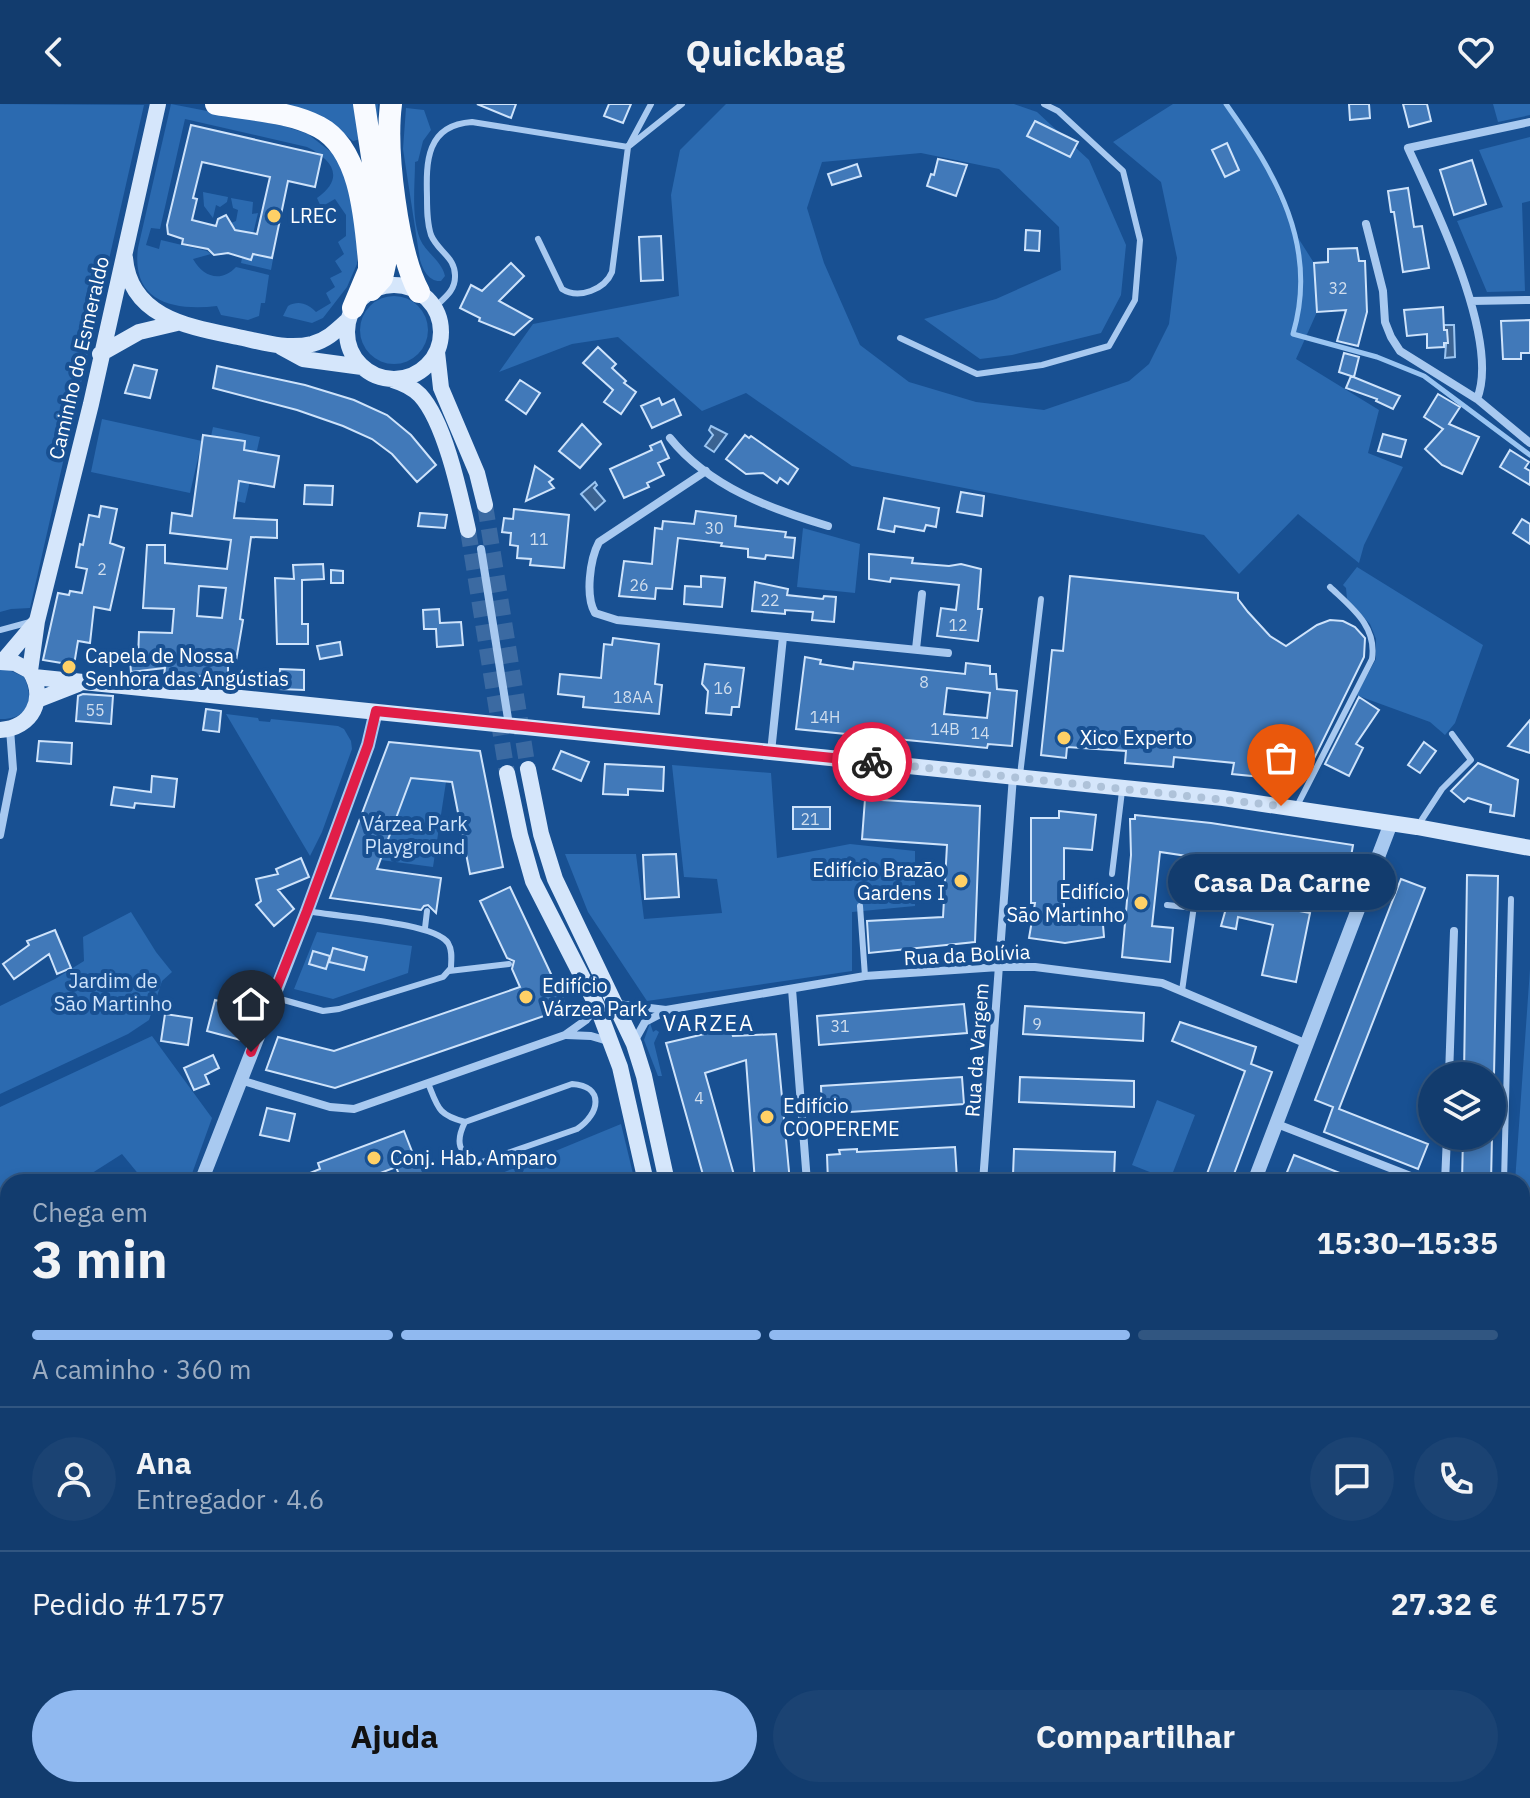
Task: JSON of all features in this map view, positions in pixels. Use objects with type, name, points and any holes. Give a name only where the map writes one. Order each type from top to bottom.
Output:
[{"type":"highway","points":[[216,104],[310,123],[329,134],[345,149],[354,170],[369,262],[369,270],[350,314]]},
{"type":"highway","points":[[364,104],[387,255],[382,278],[371,290]]},
{"type":"highway","points":[[391,104],[389,136],[403,250],[409,271],[427,299]]},
{"type":"main road","name":"Caminho do Esmeraldo","points":[[37,700],[32,674],[37,621],[91,404],[157,109]]},
{"type":"main road","points":[[124,249],[129,278],[139,297],[177,323],[281,347],[303,359],[362,367],[414,390],[431,412],[459,488],[468,530]]},
{"type":"main road","points":[[281,347],[310,345],[328,338],[371,290],[390,285],[410,287],[427,299],[442,329],[437,352],[441,388],[477,473],[485,505]]},
{"type":"main road","points":[[111,308],[132,305],[150,307]]},
{"type":"main road","points":[[350,314],[347,335],[350,349],[362,367]]},
{"type":"main road","points":[[100,354],[139,332],[177,323]]},
{"type":"main road","points":[[391,379],[418,373],[437,352]]},
{"type":"main road","name":"Caminho do Esmeraldo","points":[[2,661],[37,621]]},
{"type":"main road","points":[[2,661],[22,665],[32,674],[80,683],[1123,787],[1296,808],[1530,848]]},
{"type":"main road","points":[[5,729],[29,719],[37,700],[80,683]]},
{"type":"main road","points":[[528,769],[541,834],[555,879],[634,1044],[665,1174]]},
{"type":"main road","points":[[507,773],[533,881],[597,1006],[611,1042],[626,1090],[644,1174]]},
{"type":"street","points":[[1477,399],[1484,372],[1471,301],[1408,148],[1530,122]]},
{"type":"street","points":[[1366,224],[1383,291],[1385,322],[1400,351],[1477,399],[1530,443]]},
{"type":"street","points":[[1471,301],[1530,300]]},
{"type":"street","points":[[670,438],[679,450],[706,471],[756,502],[828,526]]},
{"type":"street","points":[[706,471],[599,542],[595,549],[591,581],[595,613],[608,619],[948,653]]},
{"type":"street","points":[[481,549],[509,725]]},
{"type":"street","points":[[916,649],[922,594]]},
{"type":"street","points":[[771,752],[783,637]]},
{"type":"street","points":[[204,1174],[307,911],[368,745],[376,711]]},
{"type":"street","points":[[0,835],[14,751],[5,729]]},
{"type":"street","name":"Rua da Vargem","points":[[984,1174],[1016,777]]},
{"type":"street","points":[[1257,1174],[1391,823]]},
{"type":"street","points":[[1449,1062],[1454,931]]},
{"type":"street","name":"Rua da Bolívia","points":[[616,1004],[666,1010],[865,976],[1035,967],[1162,983],[1307,1044]]},
{"type":"street","points":[[792,989],[806,1174]]},
{"type":"street","points":[[240,1079],[342,1109],[354,1109],[565,1035],[586,1020],[597,1006]]},
{"type":"street","points":[[634,1044],[645,1022],[666,1010]]},
{"type":"street","points":[[565,1035],[591,1036],[611,1042]]},
{"type":"street","points":[[1277,1124],[1405,1174]]},
{"type":"street","points":[[1445,1174],[1446,1150]]},
{"type":"lane","points":[[538,239],[562,289],[568,293],[600,288],[608,281],[612,272],[628,147],[651,104]]},
{"type":"lane","points":[[427,299],[451,291],[456,275],[452,261],[434,240],[428,222],[426,165],[429,151],[440,136],[455,125],[472,122],[628,147],[682,104]]},
{"type":"lane","points":[[900,338],[977,374],[1042,365],[1109,346],[1135,300],[1140,240],[1123,171],[1058,111],[1044,104]]},
{"type":"lane","points":[[1296,808],[1372,659],[1373,642],[1368,627],[1330,587]]},
{"type":"lane","points":[[1016,777],[1041,599]]},
{"type":"lane","points":[[0,630],[37,621]]},
{"type":"lane","points":[[1417,827],[1442,789],[1471,760],[1452,734]]},
{"type":"lane","points":[[1112,874],[1123,787]]},
{"type":"lane","points":[[1182,991],[1199,870],[1326,892]]},
{"type":"lane","points":[[1504,1174],[1511,899]]},
{"type":"lane","points":[[1167,905],[1194,908]]},
{"type":"lane","points":[[860,906],[865,976]]},
{"type":"lane","points":[[273,997],[323,1011],[339,1009],[443,977],[448,971],[452,953],[448,943],[425,928],[307,911]]},
{"type":"lane","points":[[425,928],[427,911]]},
{"type":"lane","points":[[448,971],[509,964]]},
{"type":"lane","points":[[428,1083],[439,1110],[448,1118],[465,1122],[572,1084],[583,1084],[591,1090],[595,1099],[595,1111],[588,1122],[577,1129],[479,1163],[467,1158],[460,1146],[458,1135],[465,1122]]},
{"type":"green space","points":[[0,104],[144,105],[30,608],[0,612]]},
{"type":"green space","points":[[171,104],[284,126],[308,134],[336,156],[348,179],[357,241],[357,264],[347,287],[323,318],[312,323],[283,316],[292,304],[303,304],[316,312],[331,303],[326,293],[335,287],[330,278],[342,272],[335,261],[344,254],[338,242],[346,236],[346,215],[335,199],[321,207],[317,198],[331,183],[333,176],[329,163],[307,147],[185,119],[160,229],[151,228],[146,245],[159,249],[161,240],[207,251],[211,254],[193,259],[202,270],[213,276],[224,275],[236,267],[269,275],[265,303],[261,303],[259,316],[248,320],[221,315],[217,306],[171,304],[148,291],[141,281],[138,248]]},
{"type":"green space","points":[[265,104],[378,104],[377,135],[353,141],[330,123]]},
{"type":"green space","points":[[726,104],[1014,104],[1037,112],[1089,160],[1126,245],[1121,295],[1101,333],[1012,355],[980,359],[924,319],[996,299],[1061,270],[1059,227],[999,169],[921,153],[822,162],[807,208],[824,263],[860,345],[909,382],[976,402],[1044,410],[1129,381],[1149,364],[1169,324],[1177,258],[1161,182],[1113,142],[1173,104],[1223,104],[1258,151],[1295,233],[1314,263],[1317,312],[1296,359],[1379,410],[1368,453],[1403,467],[1364,545],[1359,563],[1298,514],[1239,574],[1204,535],[852,466],[746,393],[702,411],[618,337],[572,344],[499,372],[533,324],[679,296],[671,195],[680,150]]},
{"type":"green space","points":[[1493,104],[1530,104],[1530,115],[1498,122]]},
{"type":"green space","points":[[406,108],[424,110],[431,130],[415,162],[414,211],[420,239],[445,276],[441,281],[430,277],[420,260],[403,149]]},
{"type":"green space","points":[[1530,137],[1530,201],[1522,203],[1525,291],[1487,292],[1457,221],[1503,207],[1479,150]]},
{"type":"green space","points":[[203,192],[228,197],[220,207],[216,205],[213,218],[204,206]]},
{"type":"green space","points":[[231,198],[253,202],[252,214],[258,213],[253,234],[230,229],[231,223],[236,221],[238,210],[233,208]]},
{"type":"green space","points":[[253,254],[273,259],[271,270],[241,263],[242,258],[251,260]]},
{"type":"green space","points":[[401,296],[422,311],[428,330],[426,343],[418,354],[401,364],[387,364],[370,354],[362,343],[360,323],[370,306],[381,298]]},
{"type":"green space","points":[[102,419],[202,441],[190,493],[91,472]]},
{"type":"green space","points":[[213,427],[260,437],[245,503],[199,493]]},
{"type":"green space","points":[[803,528],[860,544],[855,593],[797,587]]},
{"type":"green space","points":[[1357,567],[1483,645],[1455,723],[1445,735],[1430,722],[1356,695],[1376,659],[1376,639],[1370,624],[1347,599],[1343,585]]},
{"type":"green space","points":[[5,668],[24,677],[29,701],[17,716],[0,719],[0,669]]},
{"type":"green space","points":[[226,714],[258,718],[259,721],[270,722],[271,719],[344,729],[352,749],[322,832],[310,856]]},
{"type":"green space","points":[[672,765],[771,773],[777,858],[850,844],[915,851],[915,906],[852,912],[852,971],[647,1001],[588,912],[565,854],[636,854],[644,919],[722,913],[717,879],[684,877]]},
{"type":"green space","name":"Várzea Park Playground","points":[[411,778],[446,782],[433,867],[381,860]]},
{"type":"green space","name":"Jardim de São Martinho","points":[[131,912],[172,972],[162,981],[149,1020],[128,1034],[0,1094],[0,1006],[84,961],[83,937]]},
{"type":"green space","points":[[317,932],[412,946],[408,973],[333,999],[294,989]]},
{"type":"green space","points":[[1530,969],[1530,1174],[1516,1174]]},
{"type":"green space","points":[[650,1023],[653,1032],[659,1032],[654,1043],[662,1076],[658,1076],[644,1040]]},
{"type":"green space","points":[[152,1036],[212,1118],[192,1174],[138,1174],[122,1154],[91,1174],[0,1174],[0,1107]]},
{"type":"green space","points":[[1157,1100],[1195,1115],[1172,1174],[1155,1174],[1132,1165]]},
{"type":"green space","points":[[621,1124],[633,1174],[499,1174]]},
{"type":"shaded area","points":[[1444,325],[1454,325],[1455,357],[1445,358],[1447,330],[1444,330]]},
{"type":"shaded area","points":[[711,426],[727,434],[714,452],[705,446],[713,435],[709,430]]},
{"type":"shaded area","points":[[595,482],[597,485],[594,488],[605,501],[595,510],[581,494]]},
{"type":"building","points":[[477,104],[516,104],[511,118]]},
{"type":"building","points":[[609,104],[631,104],[623,123],[604,116]]},
{"type":"building","points":[[1349,104],[1369,104],[1370,118],[1350,120]]},
{"type":"building","points":[[1403,104],[1427,104],[1431,121],[1409,127]]},
{"type":"building","points":[[1035,121],[1078,142],[1070,157],[1027,136]]},
{"type":"building","points":[[191,125],[322,155],[315,187],[288,181],[272,258],[253,254],[251,260],[228,253],[214,255],[208,249],[182,244],[183,239],[168,234],[167,225]],"holes":[[[202,162],[270,177],[257,234],[235,230],[226,215],[218,219],[216,226],[192,220],[197,199],[193,198]]]},
{"type":"building","points":[[1227,143],[1239,170],[1225,177],[1212,150]]},
{"type":"building","points":[[938,159],[967,165],[956,196],[927,186]]},
{"type":"building","points":[[1472,160],[1486,204],[1454,215],[1440,170]]},
{"type":"building","points":[[857,164],[861,176],[832,185],[828,174]]},
{"type":"building","points":[[1408,188],[1414,227],[1422,226],[1429,268],[1403,272],[1388,191]]},
{"type":"building","points":[[1026,230],[1040,231],[1039,251],[1025,250]]},
{"type":"building","points":[[661,236],[663,280],[641,281],[639,237]]},
{"type":"building","points":[[1357,248],[1359,261],[1365,261],[1367,312],[1358,346],[1337,341],[1346,310],[1317,312],[1314,263],[1328,262],[1328,249]]},
{"type":"building","points":[[511,263],[524,276],[499,301],[532,319],[514,335],[479,321],[480,318],[460,308],[471,285],[482,291]]},
{"type":"building","points":[[1443,307],[1448,343],[1444,343],[1444,347],[1427,348],[1427,334],[1407,336],[1404,310]]},
{"type":"building","points":[[1530,320],[1530,353],[1521,353],[1521,359],[1503,359],[1501,321]]},
{"type":"building","points":[[598,347],[616,364],[612,368],[626,381],[624,383],[636,392],[621,414],[604,402],[613,390],[583,363]]},
{"type":"building","points":[[1344,353],[1359,357],[1354,377],[1339,372]]},
{"type":"building","points":[[134,365],[157,370],[150,398],[125,393]]},
{"type":"building","points":[[217,366],[305,385],[354,400],[387,415],[411,435],[436,465],[417,482],[392,454],[372,439],[297,410],[213,388]]},
{"type":"building","points":[[1351,376],[1400,396],[1393,409],[1377,399],[1346,388]]},
{"type":"building","points":[[520,380],[540,393],[526,414],[506,400]]},
{"type":"building","points":[[1438,394],[1460,407],[1449,424],[1479,437],[1462,474],[1442,465],[1425,449],[1443,429],[1424,417]]},
{"type":"building","points":[[659,398],[662,405],[674,399],[681,415],[652,428],[641,406]]},
{"type":"building","points":[[582,424],[601,444],[580,468],[559,451]]},
{"type":"building","points":[[1383,434],[1406,440],[1401,457],[1378,451]]},
{"type":"building","points":[[203,435],[245,441],[244,450],[279,456],[274,487],[239,481],[234,518],[277,520],[277,538],[251,537],[240,619],[243,620],[236,661],[228,660],[228,677],[164,675],[165,668],[131,672],[130,660],[138,659],[139,632],[172,633],[174,609],[143,608],[147,545],[165,545],[165,563],[227,569],[231,540],[170,533],[172,513],[192,516]],"holes":[[[199,586],[226,588],[222,618],[197,616]]]},
{"type":"building","points":[[745,435],[798,469],[788,484],[780,478],[777,483],[763,473],[746,474],[726,459]]},
{"type":"building","points":[[661,441],[669,458],[658,463],[664,475],[647,483],[649,487],[624,498],[610,469],[652,450],[650,446]]},
{"type":"building","points":[[1510,450],[1529,462],[1525,468],[1530,471],[1530,485],[1500,467]]},
{"type":"building","points":[[535,466],[553,479],[549,482],[554,488],[526,501]]},
{"type":"building","points":[[305,485],[333,486],[332,505],[304,504]]},
{"type":"building","points":[[961,492],[984,496],[982,516],[957,512]]},
{"type":"building","points":[[884,498],[939,508],[936,527],[926,525],[924,531],[895,526],[894,532],[878,529]]},
{"type":"building","points":[[101,506],[117,509],[110,543],[124,548],[110,610],[94,607],[90,643],[78,641],[74,665],[43,660],[58,593],[82,593],[87,569],[76,567],[80,544],[83,545],[89,515],[99,517]]},
{"type":"building","points":[[514,509],[569,515],[564,568],[530,565],[531,559],[517,558],[518,546],[510,545],[511,533],[502,532],[504,518],[513,519]]},
{"type":"building","points":[[696,511],[736,516],[735,526],[786,532],[785,537],[795,538],[793,558],[748,557],[748,549],[678,538],[672,589],[656,588],[655,599],[619,596],[624,561],[652,564],[655,528],[662,529],[663,521],[694,524]]},
{"type":"building","points":[[420,513],[447,515],[445,528],[418,526]]},
{"type":"building","points":[[1522,519],[1530,524],[1530,544],[1513,533]]},
{"type":"building","points":[[869,554],[913,558],[912,563],[961,564],[981,569],[978,609],[982,609],[978,641],[937,636],[941,608],[956,610],[959,585],[891,578],[890,582],[869,579]]},
{"type":"building","points":[[323,564],[324,579],[302,580],[302,624],[308,624],[308,644],[277,644],[275,578],[294,579],[293,565]]},
{"type":"building","points":[[331,570],[343,571],[343,583],[331,583]]},
{"type":"building","points":[[701,576],[725,578],[722,607],[684,604],[685,586],[701,587]]},
{"type":"building","points":[[1070,576],[1238,593],[1238,599],[1248,612],[1270,636],[1286,646],[1330,620],[1343,621],[1355,627],[1365,638],[1364,657],[1303,781],[1232,774],[1234,763],[1174,757],[1173,767],[1125,763],[1126,751],[1067,747],[1066,758],[1041,755],[1052,650],[1063,651]]},
{"type":"building","points":[[755,582],[788,589],[787,595],[823,599],[824,596],[836,597],[834,622],[812,620],[813,612],[785,610],[785,614],[752,611]]},
{"type":"building","points":[[439,609],[440,623],[461,622],[463,645],[437,647],[436,629],[424,629],[423,610]]},
{"type":"building","points":[[613,638],[659,644],[655,684],[662,685],[659,714],[583,707],[584,697],[558,694],[560,674],[601,678],[604,644],[612,645]]},
{"type":"building","points":[[340,642],[342,655],[320,659],[317,646]]},
{"type":"building","points":[[805,657],[821,660],[820,664],[853,669],[854,662],[965,674],[966,663],[990,666],[990,674],[996,674],[997,689],[1017,691],[1012,746],[988,744],[987,748],[796,729]],"holes":[[[947,688],[990,693],[987,718],[944,714]]]},
{"type":"building","points":[[705,664],[744,668],[739,707],[732,707],[731,715],[706,713],[708,691],[702,684]]},
{"type":"building","points":[[280,669],[304,670],[304,690],[279,689]]},
{"type":"building","points":[[78,696],[113,696],[111,724],[76,721]]},
{"type":"building","points":[[1359,697],[1379,710],[1356,744],[1363,748],[1349,776],[1325,764]]},
{"type":"building","points":[[206,709],[221,711],[219,732],[203,730]]},
{"type":"building","points":[[1530,720],[1530,753],[1508,746]]},
{"type":"building","points":[[39,741],[72,743],[71,764],[37,761]]},
{"type":"building","points":[[389,742],[480,751],[503,867],[470,874],[452,782],[411,778],[377,869],[441,878],[436,913],[428,905],[421,910],[330,898]]},
{"type":"building","points":[[1424,742],[1436,751],[1420,773],[1408,765]]},
{"type":"building","points":[[561,751],[589,762],[581,781],[553,769]]},
{"type":"building","points":[[1478,763],[1518,780],[1514,816],[1490,812],[1491,805],[1468,798],[1464,802],[1451,791]]},
{"type":"building","points":[[605,764],[664,767],[663,791],[628,789],[628,795],[603,794]]},
{"type":"building","points":[[152,776],[177,779],[174,807],[135,803],[134,808],[111,805],[114,787],[151,792]]},
{"type":"building","name":"Edifício Brazão Gardens I","points":[[865,799],[980,806],[975,942],[869,953],[867,921],[943,917],[947,845],[862,839]]},
{"type":"building","points":[[793,807],[830,807],[830,829],[793,829]]},
{"type":"building","points":[[1059,811],[1096,815],[1092,850],[1064,848],[1064,919],[1102,913],[1104,937],[1065,943],[1029,938],[1035,903],[1031,903],[1031,818],[1059,818]]},
{"type":"building","name":"Edifício São Martinho","points":[[1135,815],[1211,823],[1353,845],[1347,880],[1160,852],[1152,926],[1173,928],[1170,962],[1122,957],[1131,855],[1130,819],[1135,819]]},
{"type":"building","points":[[676,854],[679,897],[645,899],[643,855]]},
{"type":"building","points":[[301,858],[309,877],[278,890],[294,909],[274,926],[256,905],[261,901],[256,879],[278,874],[276,869]]},
{"type":"building","points":[[1467,875],[1498,876],[1494,1062],[1464,1062]]},
{"type":"building","points":[[1401,879],[1425,888],[1339,1109],[1418,1140],[1418,1150],[1426,1150],[1418,1169],[1324,1132],[1333,1107],[1315,1100]]},
{"type":"building","name":"Edifício Várzea Park","points":[[510,887],[567,1008],[335,1088],[266,1070],[278,1037],[334,1051],[520,987],[512,969],[514,961],[507,958],[480,901]]},
{"type":"building","points":[[1229,898],[1310,913],[1296,982],[1262,975],[1273,925],[1238,917],[1236,929],[1221,926]]},
{"type":"building","points":[[55,930],[71,968],[57,974],[49,954],[14,979],[3,964],[29,945],[27,941]]},
{"type":"building","points":[[333,948],[367,957],[364,970],[329,962]]},
{"type":"building","points":[[313,951],[330,956],[326,969],[309,964]]},
{"type":"building","points":[[215,1000],[249,1009],[241,1040],[207,1031]]},
{"type":"building","points":[[964,1004],[967,1033],[819,1045],[817,1016]]},
{"type":"building","points":[[1025,1006],[1144,1013],[1143,1041],[1023,1034]]},
{"type":"building","points":[[165,1014],[192,1018],[188,1045],[161,1041]]},
{"type":"building","points":[[1180,1022],[1256,1047],[1251,1064],[1272,1072],[1234,1174],[1207,1174],[1245,1071],[1172,1041]]},
{"type":"building","name":"Edifício COOPEREME","points":[[730,1028],[733,1036],[776,1034],[789,1174],[754,1174],[746,1060],[705,1073],[734,1174],[703,1174],[666,1043]]},
{"type":"building","points":[[213,1055],[219,1068],[205,1075],[209,1084],[194,1090],[184,1068]]},
{"type":"building","points":[[962,1077],[964,1104],[822,1114],[821,1086]]},
{"type":"building","points":[[1020,1077],[1134,1081],[1134,1107],[1019,1102]]},
{"type":"building","points":[[267,1108],[295,1114],[289,1141],[260,1135]]},
{"type":"building","name":"Conj. Hab. Amparo","points":[[404,1131],[415,1159],[422,1157],[428,1174],[399,1174],[396,1167],[378,1174],[308,1174],[320,1169],[318,1163]]},
{"type":"building","points":[[955,1147],[957,1174],[828,1174],[827,1155],[840,1154],[839,1150],[857,1149],[857,1152]]},
{"type":"building","points":[[1014,1149],[1115,1152],[1114,1174],[1013,1174]]},
{"type":"building","points":[[1463,1150],[1492,1150],[1491,1174],[1462,1174]]},
{"type":"building","points":[[1294,1155],[1342,1174],[1286,1174]]},
{"type":"waterway","points":[[1226,104],[1261,157],[1288,212],[1301,271],[1300,302],[1293,334],[1377,357],[1424,376],[1530,455]]},
{"type":"tunnel","points":[[485,505],[528,769]]},
{"type":"tunnel","points":[[468,530],[507,773]]},
{"type":"way so far","points":[[872,762],[1281,806]]},
{"type":"place","name":"LREC","points":[[274,216]]},
{"type":"place","name":"Capela de Nossa Senhora das Angústias","points":[[69,667]]},
{"type":"place","name":"Xico Experto","points":[[1064,738]]},
{"type":"place","name":"Casa Da Carne","points":[[1281,806]]},
{"type":"place","name":"Edifício Brazão Gardens I","points":[[961,881]]},
{"type":"place","name":"Edifício São Martinho","points":[[1141,903]]},
{"type":"place","name":"Edifício Várzea Park","points":[[526,997]]},
{"type":"place","name":"Edifício COOPEREME","points":[[767,1117]]},
{"type":"place","name":"Conj. Hab. Amparo","points":[[374,1158]]},
{"type":"district","name":"VARZEA","points":[[709,1023]]},
{"type":"route","points":[[251,1052],[368,745],[376,711],[872,762]]}]
